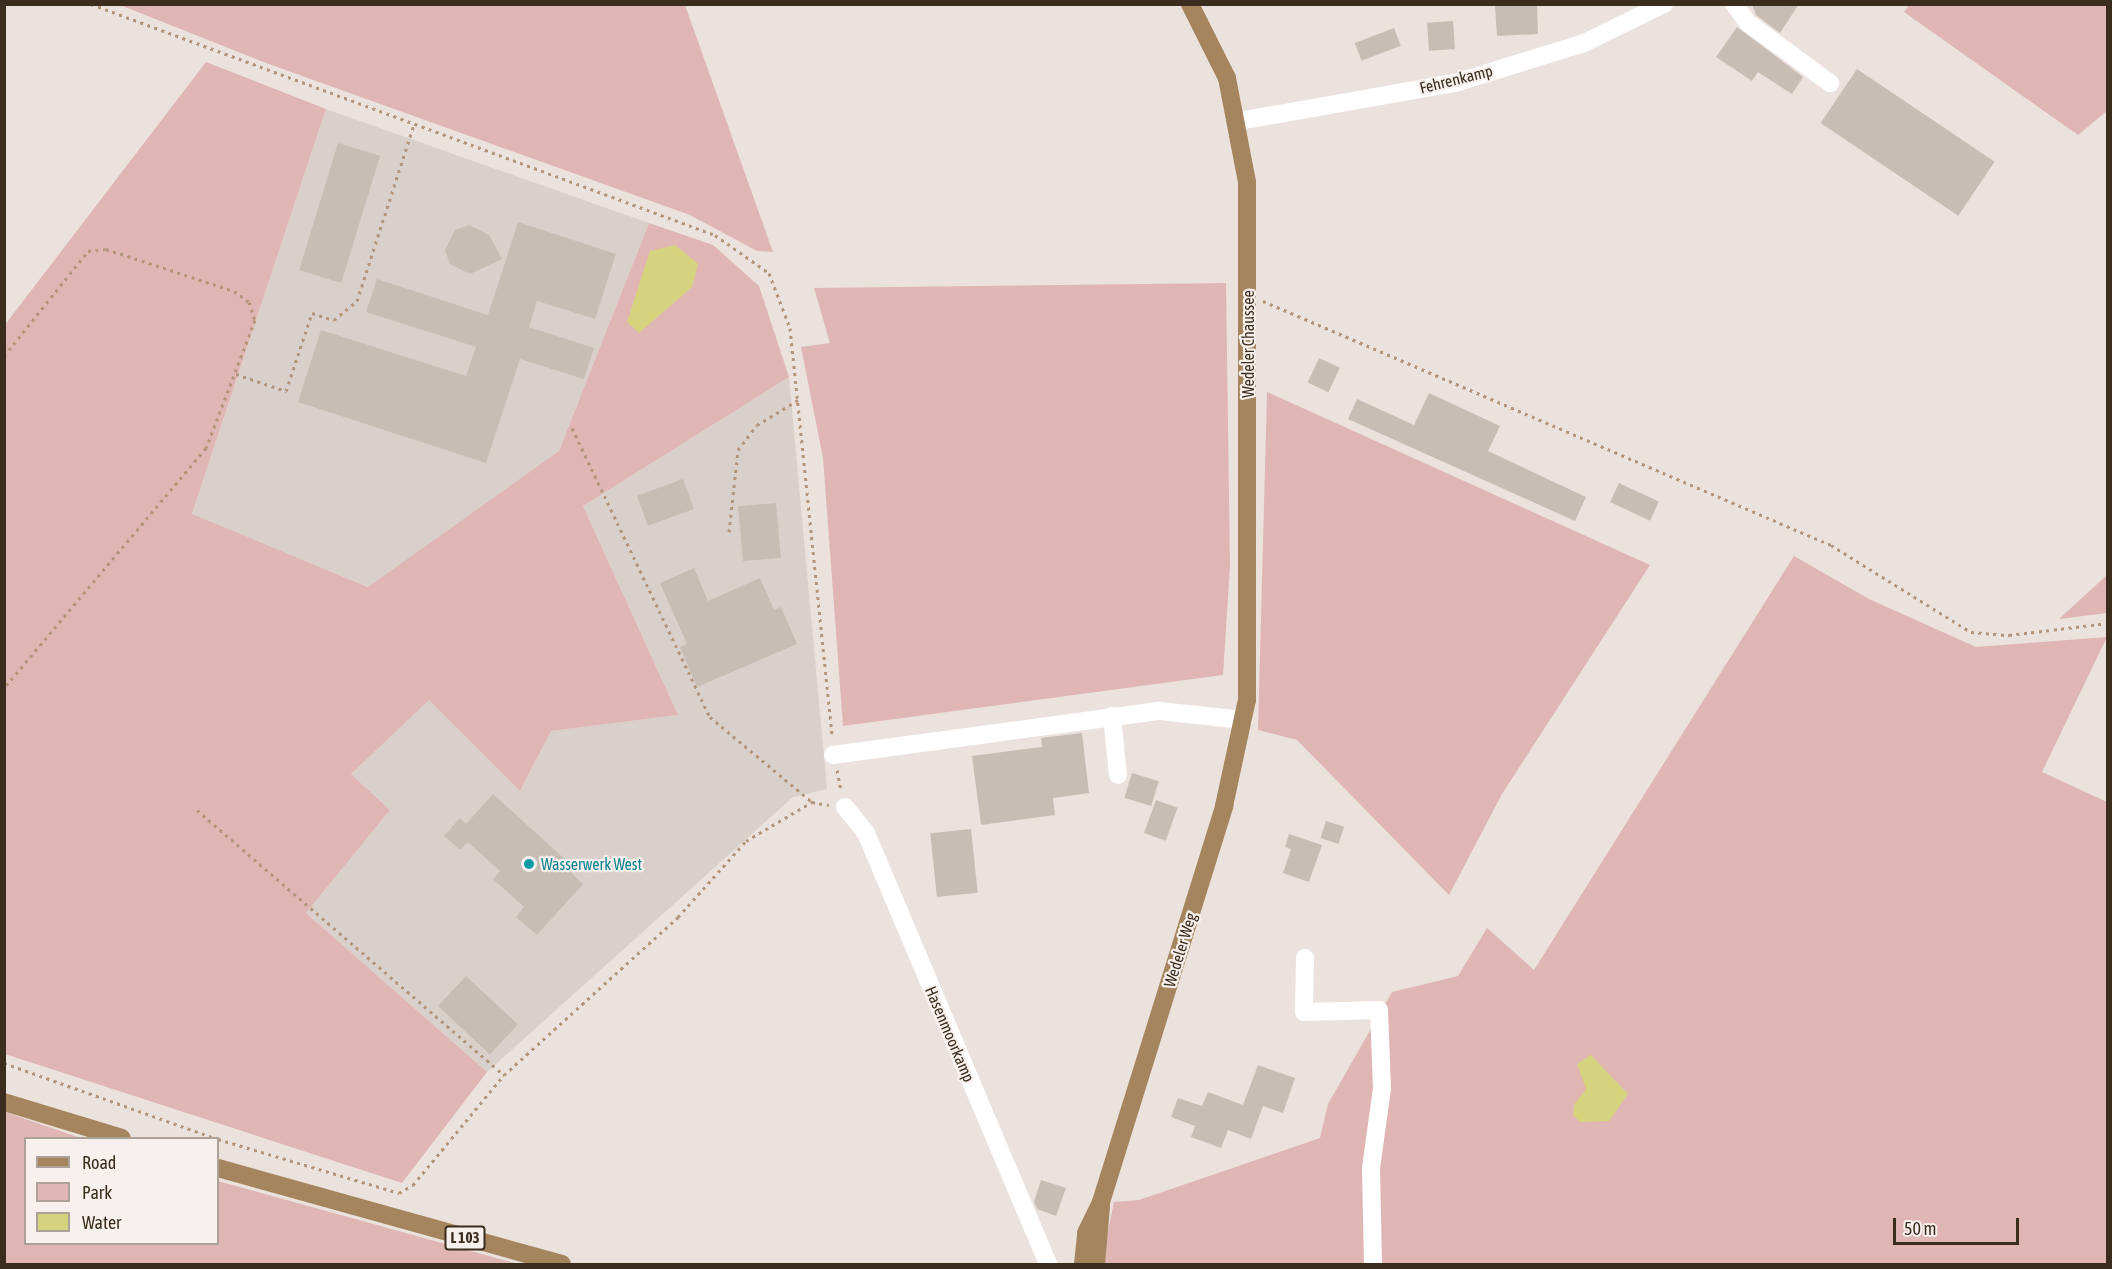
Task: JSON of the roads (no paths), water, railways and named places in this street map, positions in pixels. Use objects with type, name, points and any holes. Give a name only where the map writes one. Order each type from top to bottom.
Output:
[{"type":"main road","name":"Wedeler Chaussee","points":[[1190,4],[1222,68],[1239,121],[1247,182],[1247,694]]},
{"type":"main road","name":"Wedeler Weg","points":[[1083,1264],[1086,1233],[1101,1202],[1224,806],[1245,720],[1247,694]]},
{"type":"main road","points":[[4,1102],[119,1137]]},
{"type":"main road","name":"L 103","points":[[219,1168],[562,1264]]},
{"type":"main road","name":"Wedeler Weg","points":[[1096,1264],[1101,1202]]},
{"type":"street","name":"Fehrenkamp","points":[[1239,121],[1455,82],[1584,43],[1664,4]]},
{"type":"street","points":[[1734,4],[1748,23],[1830,83]]},
{"type":"street","points":[[833,755],[1160,711],[1245,720]]},
{"type":"street","points":[[1112,716],[1118,775]]},
{"type":"street","name":"Hasenmoorkamp","points":[[845,807],[866,833],[1048,1264]]},
{"type":"street","points":[[1305,958],[1305,1012],[1379,1010],[1382,1088],[1371,1168],[1373,1264]]},
{"type":"water","points":[[675,245],[698,264],[692,287],[639,333],[627,322],[650,251]]},
{"type":"water","points":[[1591,1055],[1628,1094],[1609,1121],[1580,1122],[1573,1115],[1574,1105],[1586,1089],[1577,1064]]},
{"type":"place","name":"Wasserwerk West","points":[[529,864]]}]
